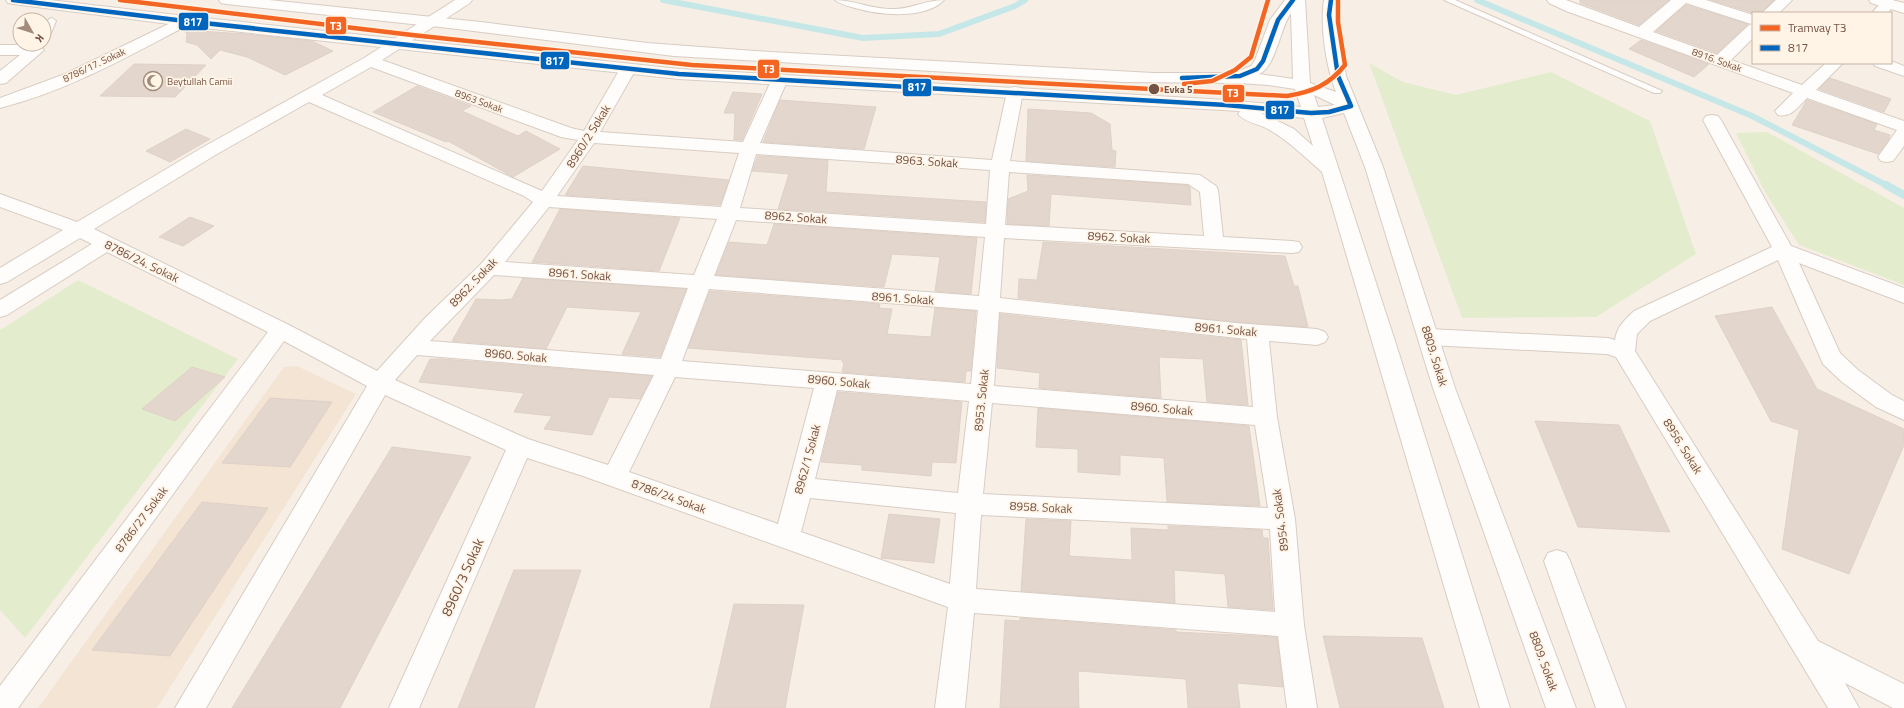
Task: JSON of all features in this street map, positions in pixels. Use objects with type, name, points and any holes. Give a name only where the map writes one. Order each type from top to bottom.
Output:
[{"type":"street","points":[[13,0],[185,21],[679,74],[1015,92],[1226,105],[1312,113],[1329,112],[1351,106]]},
{"type":"street","points":[[231,0],[698,52],[1130,77],[1240,76],[1280,80],[1302,85],[1333,96],[1351,106]]},
{"type":"street","points":[[0,277],[211,150],[370,61],[465,0]]},
{"type":"street","points":[[1240,76],[1257,69],[1263,61],[1278,20],[1293,0]]},
{"type":"street","points":[[1298,0],[1302,85],[1330,168],[1495,708]]},
{"type":"street","name":"8809. Sokak","points":[[1331,0],[1329,15],[1338,76],[1374,166],[1444,388],[1561,708]]},
{"type":"street","name":"8916. Sokak","points":[[1554,0],[1576,4],[1642,33],[1904,127]]},
{"type":"street","points":[[1642,33],[1680,0]]},
{"type":"street","points":[[1691,0],[1752,20]]},
{"type":"street","points":[[1771,12],[1785,0]]},
{"type":"street","points":[[1881,6],[1904,8]]},
{"type":"street","name":"8786/17. Sokak","points":[[0,102],[28,95],[104,61],[185,21]]},
{"type":"street","points":[[1720,61],[1752,30]]},
{"type":"street","points":[[0,50],[12,48]]},
{"type":"street","points":[[0,79],[32,52]]},
{"type":"street","name":"8963 Sokak","points":[[370,61],[567,133],[589,137]]},
{"type":"street","points":[[1784,111],[1834,64]]},
{"type":"street","points":[[1884,64],[1904,71]]},
{"type":"street","name":"8960/2 Sokak","points":[[544,201],[589,137],[628,69]]},
{"type":"street","points":[[614,477],[669,368],[729,212],[749,148],[780,79]]},
{"type":"street","name":"8953. Sokak","points":[[950,708],[962,600],[969,504],[982,392],[1000,166],[1015,92]]},
{"type":"street","points":[[308,95],[531,192],[544,201]]},
{"type":"street","points":[[1226,105],[1270,123],[1288,133],[1330,168]]},
{"type":"street","points":[[1712,120],[1783,250],[1831,358],[1850,376],[1884,402],[1904,411]]},
{"type":"street","points":[[1887,157],[1904,133]]},
{"type":"street","name":"8963. Sokak","points":[[589,137],[1192,179],[1209,190],[1214,243]]},
{"type":"street","name":"8786/24. Sokak","points":[[0,200],[78,229],[281,330]]},
{"type":"street","name":"8962. Sokak","points":[[190,708],[380,383],[433,323],[489,268],[544,201],[729,212],[994,231],[1292,247]]},
{"type":"street","points":[[0,310],[107,243]]},
{"type":"street","points":[[1429,337],[1608,346],[1624,351],[1627,331],[1642,316],[1783,250],[1904,296]]},
{"type":"street","name":"8961. Sokak","points":[[489,268],[701,282],[989,304],[1317,337]]},
{"type":"street","points":[[281,330],[380,383]]},
{"type":"street","name":"8786/27 Sokak","points":[[0,708],[281,330]]},
{"type":"street","name":"8954. Sokak","points":[[1257,332],[1265,417],[1282,519],[1290,625],[1302,708]]},
{"type":"street","name":"8960. Sokak","points":[[412,347],[982,392],[1265,417]]},
{"type":"street","name":"8956. Sokak","points":[[1624,351],[1844,708]]},
{"type":"street","name":"8962/1 Sokak","points":[[786,538],[828,380]]},
{"type":"street","name":"8786/24 Sokak","points":[[380,383],[520,446],[614,477],[962,600],[1290,625]]},
{"type":"street","name":"8960/3 Sokak","points":[[404,708],[520,446]]},
{"type":"street","name":"8958. Sokak","points":[[800,487],[969,504],[1282,519]]},
{"type":"street","points":[[1557,561],[1611,708]]},
{"type":"street","points":[[1808,650],[1904,700]]},
{"type":"lane","points":[[839,0],[861,7],[895,13],[916,11],[940,0]]},
{"type":"lane","points":[[1448,0],[1657,91]]},
{"type":"shaded area","points":[[297,366],[356,394],[157,708],[38,708],[284,367]]},
{"type":"green space","points":[[1369,63],[1403,82],[1456,95],[1551,72],[1650,121],[1696,254],[1596,317],[1462,318]]},
{"type":"green space","points":[[1767,132],[1904,208],[1904,285],[1799,245],[1765,192],[1736,133]]},
{"type":"green space","points":[[78,280],[238,359],[25,638],[0,610],[0,330]]},
{"type":"building","points":[[1580,0],[1669,0],[1639,25],[1580,3]]},
{"type":"building","points":[[1711,0],[1774,0],[1762,12],[1752,13]]},
{"type":"building","points":[[1686,5],[1748,24],[1717,53],[1656,31]]},
{"type":"building","points":[[183,30],[246,34],[312,41],[333,51],[285,75],[247,57],[220,50],[211,59],[197,45],[186,42],[187,34]]},
{"type":"building","points":[[1641,40],[1709,64],[1694,77],[1629,49]]},
{"type":"building","name":"Beytullah Camii","points":[[134,64],[206,65],[175,97],[100,96]]},
{"type":"building","points":[[1830,78],[1891,99],[1884,112],[1819,89]]},
{"type":"building","points":[[417,86],[471,106],[462,111],[518,136],[526,131],[560,149],[513,177],[448,141],[446,142],[373,112]]},
{"type":"building","points":[[733,92],[762,94],[742,140],[734,140],[735,113],[724,113]]},
{"type":"building","points":[[780,100],[876,107],[864,149],[763,142]]},
{"type":"building","points":[[1807,100],[1877,124],[1874,130],[1890,135],[1888,141],[1878,154],[1792,125]]},
{"type":"building","points":[[1028,109],[1091,113],[1110,124],[1112,150],[1116,151],[1115,167],[1026,161]]},
{"type":"building","points":[[186,129],[210,139],[170,162],[146,151]]},
{"type":"building","points":[[758,156],[828,160],[826,192],[986,202],[985,222],[778,209],[789,174],[752,171]]},
{"type":"building","points":[[583,166],[729,180],[720,205],[565,195]]},
{"type":"building","points":[[1027,175],[1188,185],[1190,187],[1191,205],[1051,194],[1049,226],[1007,224],[1008,199],[1028,191]]},
{"type":"building","points":[[560,209],[680,218],[659,271],[532,262]]},
{"type":"building","points":[[190,217],[214,226],[183,246],[159,237]]},
{"type":"building","points":[[774,224],[977,238],[971,294],[935,291],[940,257],[892,254],[884,287],[716,275],[729,242],[767,245]]},
{"type":"building","points":[[1043,242],[1285,256],[1294,286],[1298,286],[1308,327],[1235,322],[1018,298],[1019,279],[1037,280]]},
{"type":"building","points":[[523,278],[686,289],[660,357],[622,354],[641,312],[567,307],[546,349],[452,341],[476,299],[512,299]]},
{"type":"building","points":[[710,291],[880,304],[879,308],[892,309],[887,334],[931,337],[935,308],[976,311],[971,371],[966,371],[965,382],[842,372],[843,360],[688,348]]},
{"type":"building","points":[[1772,307],[1817,389],[1904,429],[1904,445],[1849,574],[1782,549],[1799,430],[1771,421],[1715,316]]},
{"type":"building","points":[[1000,314],[1241,340],[1248,405],[1207,402],[1203,359],[1159,357],[1161,398],[1039,388],[1040,373],[997,368]]},
{"type":"building","points":[[430,359],[652,376],[640,399],[609,397],[592,435],[544,429],[552,416],[514,412],[524,393],[419,382]]},
{"type":"building","points":[[192,367],[225,377],[175,421],[142,409]]},
{"type":"building","points":[[838,392],[962,402],[956,463],[932,462],[931,476],[862,470],[862,465],[821,462]]},
{"type":"building","points":[[270,398],[332,402],[290,467],[222,463]]},
{"type":"building","points":[[1038,408],[1249,426],[1260,506],[1167,502],[1164,458],[1120,455],[1120,475],[1078,472],[1078,449],[1036,447]]},
{"type":"building","points":[[1535,421],[1619,425],[1670,532],[1578,527]]},
{"type":"building","points":[[392,447],[471,457],[340,708],[232,708]]},
{"type":"building","points":[[202,502],[268,508],[170,656],[92,650]]},
{"type":"building","points":[[889,514],[940,519],[934,563],[881,558]]},
{"type":"building","points":[[1026,519],[1071,521],[1069,556],[1132,560],[1131,528],[1168,530],[1168,526],[1262,530],[1263,538],[1268,538],[1273,610],[1228,607],[1225,574],[1174,570],[1175,603],[1021,591]]},
{"type":"building","points":[[514,570],[581,570],[534,708],[458,708]]},
{"type":"building","points":[[734,604],[804,605],[785,708],[710,708]]},
{"type":"building","points":[[1020,618],[1176,630],[1176,632],[1277,637],[1283,687],[1237,683],[1240,708],[1188,708],[1186,679],[1078,671],[1079,708],[1000,708],[1005,620],[1020,621]]},
{"type":"building","points":[[1323,636],[1422,638],[1444,708],[1340,708]]},
{"type":"waterway","points":[[663,0],[863,38],[939,34],[1015,6],[1025,0]]},
{"type":"waterway","points":[[1477,0],[1752,116],[1888,186]]},
{"type":"waterway","points":[[1886,185],[1904,195]]},
{"type":"tram line","name":"T3","points":[[120,0],[412,35],[692,65],[1287,96],[1305,93],[1320,88],[1333,79],[1345,65],[1338,22],[1338,0]]},
{"type":"tram line","name":"T3","points":[[1184,84],[1212,81],[1235,70],[1251,57],[1268,0]]},
{"type":"transit line","name":"817","points":[[13,0],[185,21],[679,74],[1226,105],[1311,113],[1329,112],[1351,106],[1338,76],[1329,15],[1331,0]]},
{"type":"transit line","name":"817","points":[[1182,78],[1240,76],[1257,69],[1263,61],[1278,20],[1293,0]]},
{"type":"place","name":"Beytullah Camii","points":[[153,81]]},
{"type":"place","name":"Evka 5","points":[[1154,89]]}]
